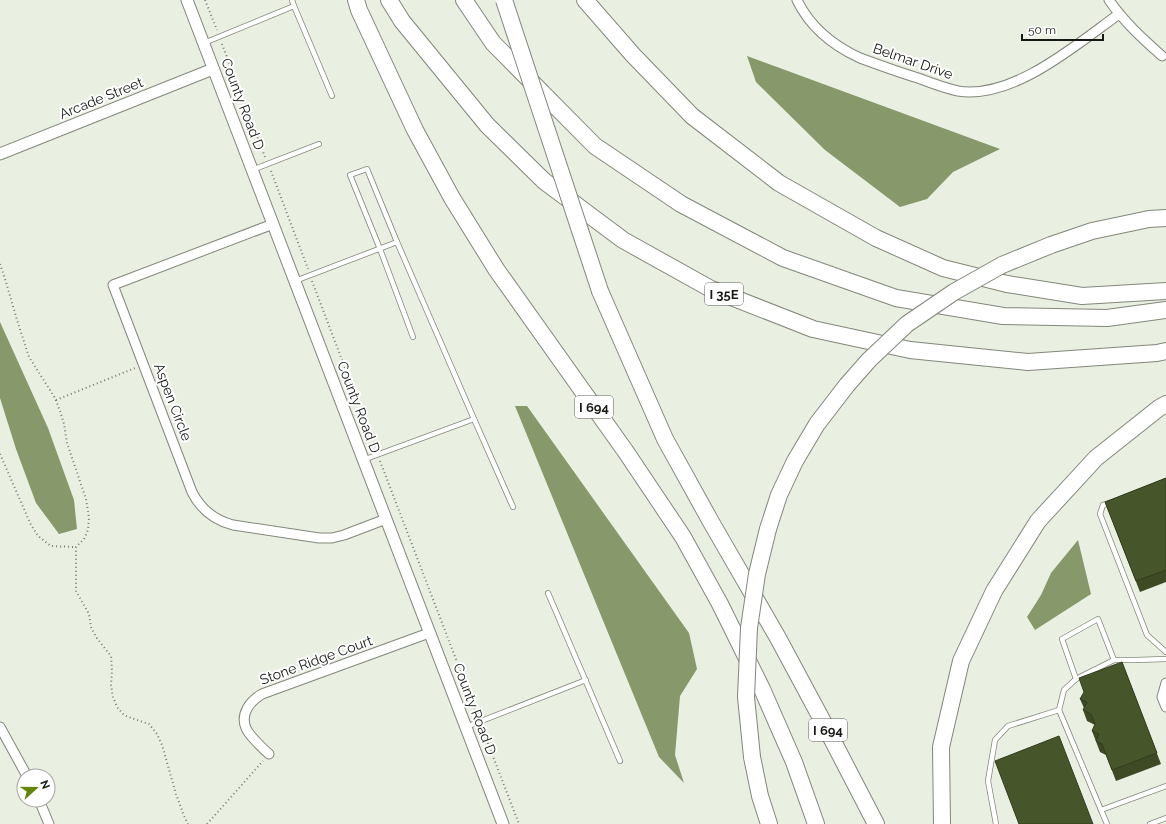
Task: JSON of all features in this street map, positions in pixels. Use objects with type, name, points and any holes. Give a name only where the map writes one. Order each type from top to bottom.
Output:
[{"type":"highway","name":"I 694","points":[[356,0],[362,17],[415,130],[452,198],[496,269],[626,452],[683,537],[717,597],[762,689],[794,762],[816,824]]},
{"type":"highway","name":"I 35E","points":[[389,0],[402,21],[487,125],[544,181],[623,240],[711,289],[813,329],[910,350],[1028,362],[1157,353],[1166,351]]},
{"type":"highway","points":[[464,0],[493,43],[595,146],[681,204],[783,258],[896,298],[1003,316],[1107,318],[1166,310]]},
{"type":"highway","name":"I 694","points":[[504,0],[600,291],[665,439],[781,644],[876,824]]},
{"type":"highway","points":[[585,0],[633,55],[692,116],[779,183],[876,238],[943,268],[1007,284],[1082,296],[1166,291]]},
{"type":"highway","points":[[769,824],[760,796],[752,757],[746,697],[748,628],[757,574],[768,529],[779,495],[795,462],[817,424],[869,360],[907,324],[954,292],[1002,265],[1051,245],[1092,231],[1149,219],[1166,218]]},
{"type":"highway","points":[[942,824],[941,746],[961,661],[994,591],[1038,521],[1096,458],[1158,408],[1166,404]]},
{"type":"street","name":"County Road D","points":[[187,0],[503,824]]},
{"type":"street","name":"Belmar Drive","points":[[797,0],[809,19],[821,32],[834,44],[849,53],[944,88],[975,92],[991,90],[1007,85],[1040,69],[1119,14]]},
{"type":"street","points":[[1109,0],[1136,33],[1162,56]]},
{"type":"street","name":"Arcade Street","points":[[0,154],[214,69]]},
{"type":"street","name":"Aspen Circle","points":[[273,224],[113,285],[192,492],[203,509],[222,522],[319,538],[332,538],[344,535],[386,519]]},
{"type":"street","name":"Stone Ridge Court","points":[[269,754],[246,729],[244,721],[245,712],[256,698],[262,694],[429,633]]},
{"type":"street","points":[[1166,683],[1162,697],[1166,707]]},
{"type":"street","points":[[0,727],[23,768]]},
{"type":"street","points":[[42,808],[49,824]]},
{"type":"lane","points":[[292,0],[332,96]]},
{"type":"lane","points":[[204,43],[294,6]]},
{"type":"lane","points":[[252,170],[319,144]]},
{"type":"lane","points":[[413,337],[380,249],[350,176],[367,169],[397,242],[513,507]]},
{"type":"lane","points":[[295,281],[397,242]]},
{"type":"lane","points":[[363,460],[474,419]]},
{"type":"lane","points":[[1117,500],[1103,505],[1100,514],[1147,635],[1166,652]]},
{"type":"lane","points":[[548,593],[620,761]]},
{"type":"lane","points":[[1076,679],[1062,639],[1098,619],[1114,660]]},
{"type":"lane","points":[[1107,824],[1059,710],[1064,690],[1076,679],[1114,660],[1166,659]]},
{"type":"lane","points":[[466,727],[586,680]]},
{"type":"lane","points":[[996,824],[988,781],[995,740],[1008,726],[1059,710]]},
{"type":"lane","points":[[1101,810],[1166,786]]},
{"type":"lane","points":[[1150,824],[1166,818]]},
{"type":"path","points":[[205,0],[519,824]]},
{"type":"path","points":[[0,264],[16,320],[29,357],[56,400],[64,424],[66,443],[86,499],[89,518],[88,530],[84,539],[76,547],[76,591],[89,614],[91,627],[96,637],[111,656],[111,685],[113,697],[117,707],[124,715],[150,724],[157,734],[162,745],[176,794],[188,824]]},
{"type":"path","points":[[56,400],[144,364]]},
{"type":"path","points":[[0,454],[31,525],[38,536],[51,546],[76,547]]},
{"type":"path","points":[[207,824],[269,754]]},
{"type":"shaded area","points":[[747,56],[1000,149],[953,172],[927,199],[900,207],[825,150],[756,82]]},
{"type":"shaded area","points":[[0,322],[48,428],[74,500],[77,529],[59,534],[36,503],[16,449],[0,398]]},
{"type":"shaded area","points":[[515,406],[527,406],[689,633],[697,669],[680,696],[675,755],[684,783],[659,757]]},
{"type":"shaded area","points":[[1078,540],[1091,594],[1035,630],[1027,617],[1041,595],[1051,573]]},
{"type":"building","points":[[1166,478],[1166,570],[1136,581],[1105,502]]},
{"type":"building","points":[[1122,662],[1157,753],[1112,770],[1102,744],[1096,741],[1099,734],[1092,731],[1095,724],[1091,714],[1083,710],[1087,702],[1080,699],[1084,692],[1079,678]]},
{"type":"building","points":[[1059,736],[1093,824],[1019,824],[995,761]]}]
